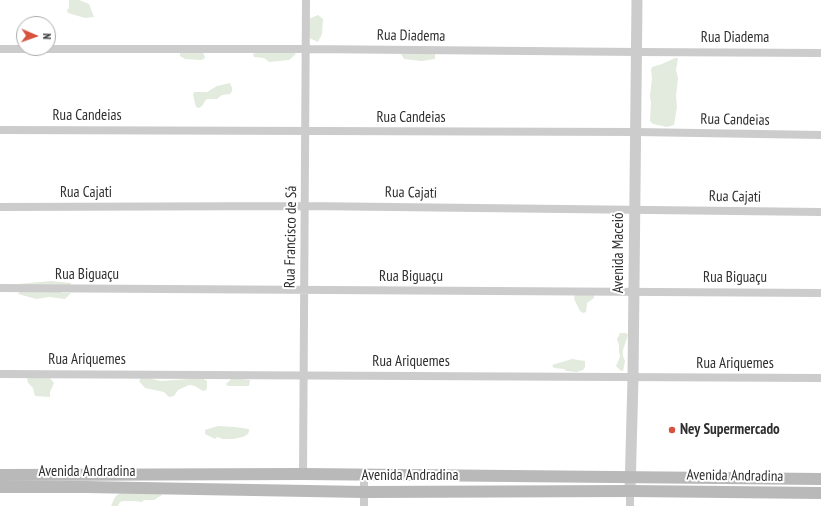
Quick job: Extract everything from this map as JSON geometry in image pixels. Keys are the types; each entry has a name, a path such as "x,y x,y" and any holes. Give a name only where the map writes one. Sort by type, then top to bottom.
{"main road":[{"name":"Avenida Andradina","path":"0,487 86,481 303,474 821,479"},
{"name":"Avenida Andradina","path":"0,475 86,481 364,492 630,491 821,493"}],"street":[{"name":"Rua Francisco de Sá","path":"303,474 306,206 306,0"},
{"name":"Avenida Maceió","path":"630,506 633,378 637,0"},
{"name":"Rua Diadema","path":"0,49 306,49 821,53"},
{"name":"Rua Candeias","path":"0,130 636,132 821,135"},
{"name":"Rua Cajati","path":"0,207 306,206 821,212"},
{"name":"Rua Biguaçu","path":"0,288 821,293"},
{"name":"Rua Ariquemes","path":"0,374 821,378"},
{"path":"364,475 364,506"}],"shaded area":[{"path":"69,0 79,0 89,4 94,17 85,18 68,13 67,10 69,8"},
{"path":"318,15 323,19 322,34 318,42 309,38 309,19"},
{"path":"180,53 203,53 205,57 201,60 185,59 180,56"},
{"path":"253,54 296,54 289,60 269,62 264,58 254,57"},
{"path":"401,54 435,54 435,59 422,61 404,59"},
{"path":"678,58 676,70 678,78 676,96 677,107 674,125 667,127 653,124 650,121 652,67"},
{"path":"230,83 232,91 230,94 222,95 217,99 207,99 202,106 199,108 196,107 193,95 194,92 207,92 217,86"},
{"path":"51,281 71,283 70,287 18,284"},
{"path":"36,291 71,293 65,299 49,297 36,299 18,294 20,292"},
{"path":"575,295 594,295 594,298 587,303 586,312 583,313 580,311 574,298"},
{"path":"620,333 626,333 628,335 623,350 625,361 623,371 616,366 620,357 617,339"},
{"path":"572,359 585,361 585,367 583,370 577,372 566,371 564,369 554,368 552,365"},
{"path":"27,377 50,378 54,383 50,392 50,397 35,396 33,388 28,383"},
{"path":"141,378 161,381 202,378 207,381 207,388 203,391 195,386 189,385 178,390 174,396 169,397 164,392 145,388 139,381"},
{"path":"232,378 250,380 249,386 228,386 226,384"},
{"path":"218,426 249,429 249,431 248,434 243,437 233,439 223,439 217,437 215,439 205,434 205,430"},
{"path":"158,491 162,495 154,500 144,500 142,502 123,501 120,502 118,506 111,506 115,497 121,492"}],"place":[{"name":"Ney Supermercado","path":"672,430"}]}
